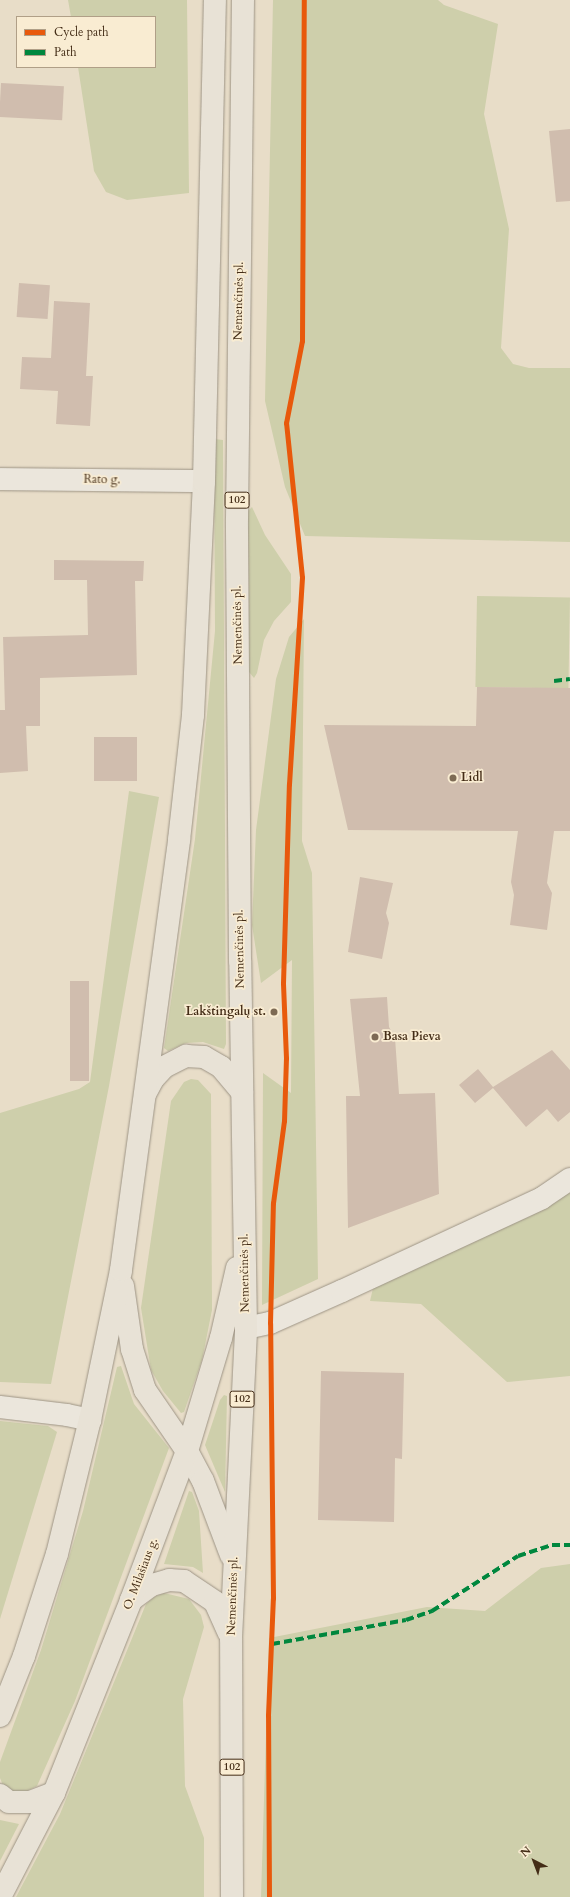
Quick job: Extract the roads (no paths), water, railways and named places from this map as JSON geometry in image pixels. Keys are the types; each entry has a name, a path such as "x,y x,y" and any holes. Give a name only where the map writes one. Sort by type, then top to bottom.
{"main road":[{"name":"102","path":"215,0 204,481 193,715 179,840 142,1101 121,1270 132,1349 145,1390 165,1423 187,1451 203,1481 234,1562"},
{"name":"Nemenčinės pl.","path":"232,1897 231,1638 246,1328 242,1092 237,512 243,0"},
{"path":"142,1101 153,1079 164,1067 186,1056 204,1057 221,1067 242,1092"},
{"name":"O. Milašiaus g.","path":"0,1897 54,1793 131,1600 187,1451 221,1338 244,1237"},
{"path":"0,1716 24,1656 57,1554 90,1420 121,1270"},
{"path":"131,1600 152,1585 169,1580 184,1581 215,1602 231,1638"},
{"path":"0,1795 9,1802 30,1802 54,1793"}],"street":[{"name":"Rato g.","path":"0,478 204,481"},
{"path":"246,1328 270,1323 342,1291 542,1198 570,1179"},
{"path":"0,1407 67,1415 90,1420"}],"place":[{"name":"Lidl","path":"453,778"},
{"name":"Lakštingalų st.","path":"274,1012"},
{"name":"Basa Pieva","path":"375,1037"}]}
